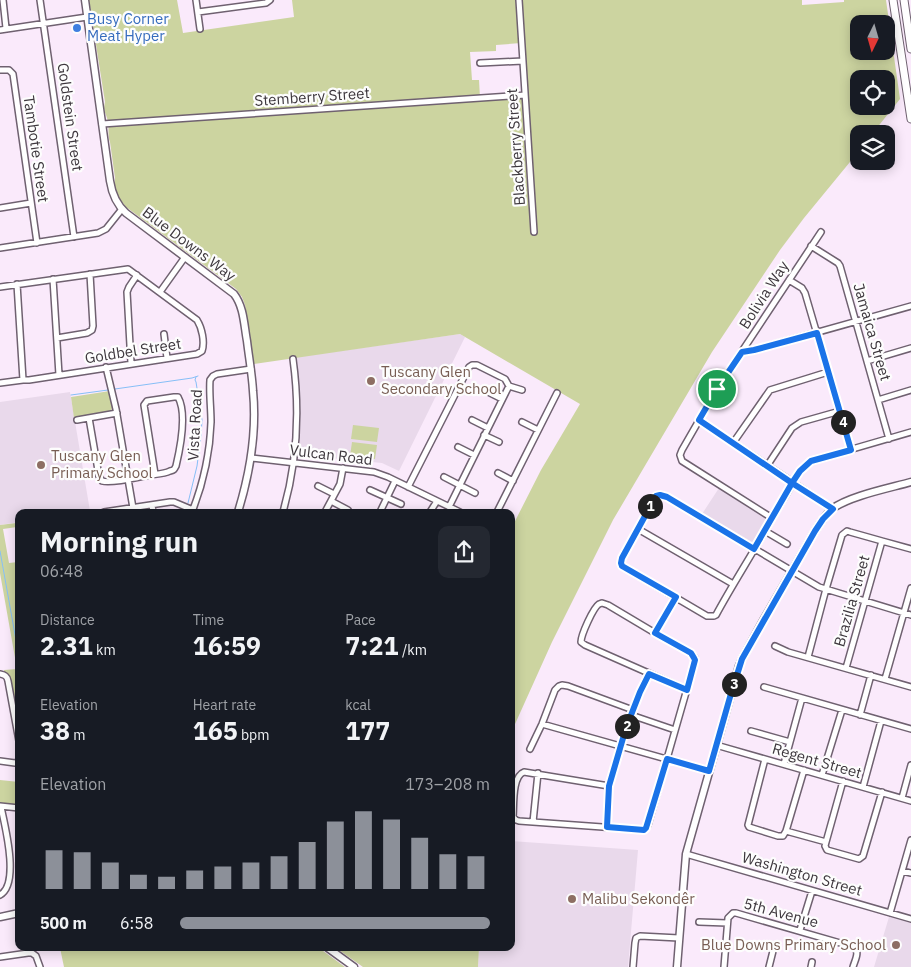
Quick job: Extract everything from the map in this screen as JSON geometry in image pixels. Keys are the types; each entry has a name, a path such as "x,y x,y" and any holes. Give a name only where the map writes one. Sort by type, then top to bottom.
{"main road":[{"path":"893,0 911,119"},
{"path":"904,0 911,49"}],"street":[{"path":"3,0 6,28"},
{"name":"Goldstein Street","path":"40,0 74,237"},
{"name":"Blue Downs Way","path":"85,0 111,188 115,199 122,209 234,294 240,303 251,369 254,419 251,458 244,495 239,509"},
{"path":"196,0 200,29"},
{"path":"198,12 266,3 270,0"},
{"name":"Blackberry Street","path":"519,0 534,232"},
{"path":"0,30 87,17"},
{"path":"480,64 523,61"},
{"name":"Tambotie Street","path":"0,70 9,70 13,74 37,242"},
{"name":"Stemberry Street","path":"102,124 525,95"},
{"path":"0,208 31,203"},
{"path":"0,248 101,232 106,229 122,209"},
{"name":"Bolivia Way","path":"772,518 682,461 680,453 717,389 820,232"},
{"name":"Jamaica Street","path":"811,246 839,265 889,439"},
{"path":"160,292 185,257"},
{"name":"Goldbel Street","path":"0,287 126,269 130,270 197,320 200,326 203,346 199,353 0,383"},
{"path":"57,338 86,334 92,330 90,274"},
{"path":"131,364 127,292 137,275"},
{"path":"54,279 59,375"},
{"path":"789,280 802,288 805,293 851,450"},
{"path":"17,284 23,380"},
{"path":"742,352 911,306"},
{"path":"164,334 167,358"},
{"path":"867,361 911,348"},
{"path":"284,509 289,489 296,437 297,388 293,358"},
{"path":"408,487 469,366 477,365 505,379 509,386 522,390"},
{"path":"106,367 133,508"},
{"name":"Vista Road","path":"194,509 201,485 208,449 211,422 210,380 216,374 251,369"},
{"path":"733,443 770,390 828,372"},
{"path":"449,507 509,386"},
{"path":"878,400 911,390"},
{"path":"486,391 502,399"},
{"path":"498,509 557,392"},
{"path":"89,418 100,479 102,481 128,479 172,471 177,464 182,421 180,400 177,397 148,401 144,405 155,474"},
{"path":"767,466 796,424 840,411"},
{"path":"77,420 116,413"},
{"path":"472,420 488,428"},
{"path":"699,420 833,509"},
{"path":"522,422 538,430"},
{"path":"911,432 811,461 800,471 792,483 765,531 754,549 714,616 708,616 622,566 621,560 656,496 660,495 667,497 754,549 816,585 911,615"},
{"path":"484,435 499,442"},
{"path":"458,447 474,455"},
{"name":"Vulcan Road","path":"251,458 374,472 395,480 453,509"},
{"path":"327,509 341,480 343,468"},
{"path":"498,473 513,480"},
{"path":"444,476 475,493"},
{"path":"382,509 395,480"},
{"path":"678,967 686,854 742,659 823,519 833,509 848,500 911,482"},
{"path":"318,486 334,494"},
{"path":"370,490 401,504"},
{"path":"331,501 346,509"},
{"path":"432,509 437,501"},
{"path":"126,509 172,502 188,509"},
{"path":"152,505 153,509"},
{"path":"638,529 733,584"},
{"path":"765,531 787,544"},
{"path":"808,657 842,535 850,532 882,542 911,548"},
{"name":"Brazilia Street","path":"846,668 882,542"},
{"path":"885,679 911,588"},
{"path":"655,633 676,597"},
{"path":"515,819 519,821 644,830 648,825 687,690 695,660 691,653 608,605 602,603 597,606 581,638 585,645 687,690"},
{"path":"775,646 788,652 911,687"},
{"path":"0,674 7,677 15,719"},
{"path":"607,827 609,786 632,712 649,674"},
{"path":"860,715 871,675"},
{"path":"530,749 555,690 562,685 675,730"},
{"path":"764,687 911,729"},
{"path":"784,764 802,698"},
{"path":"822,775 842,710"},
{"path":"863,786 881,721"},
{"path":"542,724 709,771"},
{"path":"752,731 790,742"},
{"name":"Regent Street","path":"716,745 911,801"},
{"path":"765,759 748,825 749,827 778,836 783,836 786,831 804,770"},
{"path":"0,761 15,763"},
{"path":"902,798 911,765"},
{"path":"515,786 520,773 524,772 609,786"},
{"path":"533,822 538,774"},
{"path":"843,781 825,846 827,850 859,858 862,857 882,792"},
{"path":"0,896 6,892 11,864 1,807 15,808"},
{"path":"786,831 826,842"},
{"path":"890,912 911,840"},
{"name":"Washington Street","path":"686,854 911,919"},
{"path":"902,871 911,873"},
{"path":"800,930 812,891"},
{"name":"5th Avenue","path":"724,967 727,923 730,916 736,913 855,947 857,952 853,967"},
{"path":"0,917 15,914"},
{"path":"699,922 727,923"},
{"path":"633,967 636,938 640,936 680,938"},
{"path":"332,951 354,967"},
{"path":"769,967 774,951"},
{"path":"0,957 30,953 36,956 40,967"}],"shaded area":[{"name":"Tuscany Glen Secondary School","path":"460,334 465,337 399,471 382,463 299,455 301,405 297,357"},
{"name":"Tuscany Glen Primary School","path":"70,392 90,509 15,509 15,523 0,525 0,402"},
{"path":"719,488 768,518 753,544 702,514"},
{"name":"Malibu Sekondêr","path":"515,841 638,850 628,967 478,967 479,951 515,951"},
{"name":"Blue Downs Primary School","path":"889,917 911,923 911,967 874,967"}],"green space":[{"path":"89,0 177,0 183,33 294,17 292,0 802,0 802,5 844,2 844,0 886,0 888,15 850,15 850,60 894,60 900,99 895,105 895,70 850,70 850,115 887,115 879,125 850,125 850,162 780,250 712,352 613,520 552,642 515,724 515,521 541,470 580,404 460,334 254,364 245,305 236,289 126,207 119,198 114,186 115,178 108,121 104,109 105,102","holes":["521,43 524,95 480,98 479,80 472,80 470,52 496,51 496,45"]},
{"path":"110,391 113,405 111,411 74,418 71,397"},
{"path":"353,425 379,428 377,442 351,439"},
{"path":"352,442 377,445 375,459 350,456"},
{"path":"15,523 15,527 3,529 9,563 15,562 15,658 0,573 0,525"},
{"path":"15,669 15,709 9,678 4,670"},
{"path":"0,780 15,782 15,806 0,804"},
{"path":"61,951 323,951 345,967 64,967"},
{"path":"340,951 479,951 478,967 363,967"}],"waterway":[{"path":"115,389 198,376"},
{"path":"188,503 197,466 201,436 202,420 196,377"},
{"path":"71,395 108,390"},
{"path":"0,551 15,635"}],"place":[{"name":"Busy Corner Meat Hyper","path":"77,28"},
{"name":"Tuscany Glen Secondary School","path":"371,381"},
{"name":"Tuscany Glen Primary School","path":"41,465"},
{"name":"Malibu Sekondêr","path":"572,899"},
{"name":"Blue Downs Primary School","path":"896,945"}],"route":[{"path":"717,389 699,420 792,483 754,549 667,497 660,495 656,496 622,558 622,566 676,597 655,633 691,653 695,660 687,690 649,674 626,728 609,786 607,827 644,830 646,828 667,759 709,771 742,659 815,531 833,509 792,483 806,464 811,461 851,450 817,333 742,352 717,389"}]}
